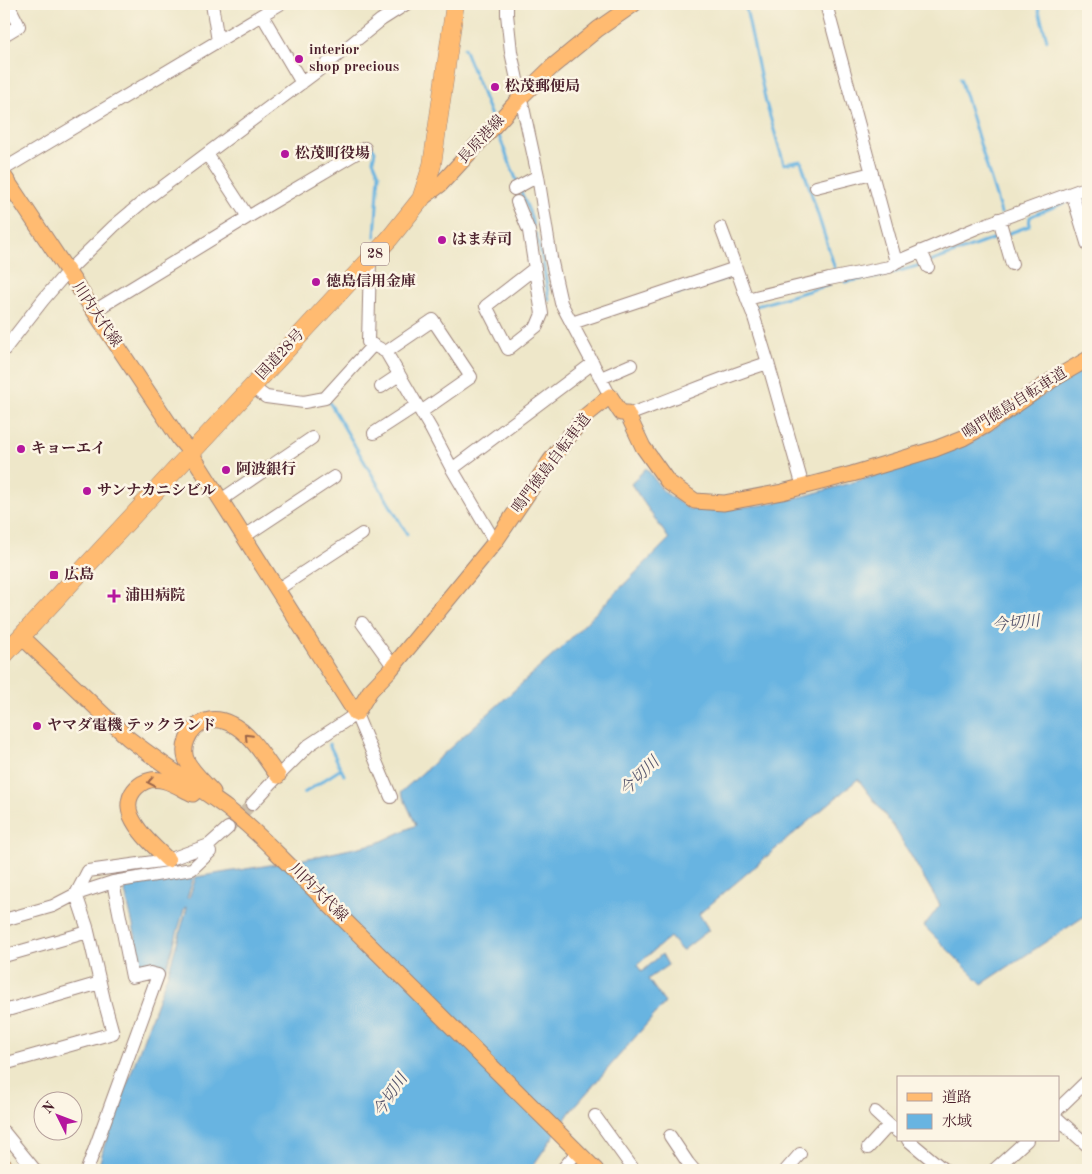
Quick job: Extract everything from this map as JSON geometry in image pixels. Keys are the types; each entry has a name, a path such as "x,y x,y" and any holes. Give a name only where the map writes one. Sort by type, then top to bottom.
{"highway":[{"name":"国道28号","path":"10,644 191,453 389,239 421,199 432,164 455,4"},
{"path":"4,1166 7,1170"}],"main road":[{"name":"長原港線","path":"421,199 440,185 520,98 554,66 598,29 634,4"},
{"name":"川内大代線","path":"4,176 180,440 191,453"},
{"name":"鳴門徳島自転車道","path":"356,714 370,691 393,666 495,542 550,461 584,417 610,396 621,413 627,413 643,447 668,482 695,501 724,503 803,487 935,449 963,438 985,426 1052,380 1088,359"},
{"path":"191,453 356,714"},
{"name":"川内大代線","path":"10,644 146,752 249,826 596,1170"},
{"path":"229,810 186,758 184,745 190,732 200,722 214,719 231,724 247,735 278,776"},
{"path":"168,860 140,832 131,815 128,804 132,793 138,785 150,781 163,780 229,810"}],"street":[{"path":"4,34 19,26 8,4"},
{"path":"212,4 218,41"},
{"path":"4,169 280,4"},
{"path":"4,350 67,272 114,226 145,200 302,83 381,20 406,4"},
{"path":"507,4 511,52 538,176 551,258 561,303 610,396"},
{"path":"826,4 872,173 892,268"},
{"path":"262,14 302,83"},
{"path":"94,311 365,148"},
{"path":"206,154 248,217"},
{"path":"816,187 872,173"},
{"path":"514,189 538,176"},
{"path":"747,299 788,288 842,281 892,268 921,251 998,219 1074,199 1088,187"},
{"path":"1074,199 1088,246"},
{"path":"516,202 529,231 535,268 542,314 537,326 508,349 486,306 535,268"},
{"path":"998,219 1012,264"},
{"path":"529,231 546,224"},
{"path":"721,228 753,314 803,487"},
{"path":"921,251 928,267"},
{"path":"370,259 368,342 386,352 495,542"},
{"path":"572,323 736,268"},
{"path":"374,433 471,377 433,320 386,352"},
{"path":"252,387 266,397 304,402 325,398 373,345"},
{"path":"452,469 593,363"},
{"path":"627,413 670,400 768,363"},
{"path":"601,378 631,365"},
{"path":"381,387 399,375"},
{"path":"221,500 312,438"},
{"path":"244,536 334,477"},
{"path":"278,589 362,534"},
{"path":"363,622 393,666"},
{"path":"252,804 309,745 356,714 391,797"},
{"path":"4,1064 113,1033 88,932 76,894 88,871 168,860 209,845 228,828"},
{"path":"4,920 53,906 76,894 113,882 192,869 210,852"},
{"path":"87,1170 158,975 150,973 132,976 113,882"},
{"path":"4,956 88,932"},
{"path":"4,1011 100,983"},
{"path":"1060,1107 1088,1080"},
{"path":"868,1148 894,1128 875,1112"},
{"path":"595,1116 634,1170"},
{"path":"1060,1121 1088,1146"},
{"path":"4,1132 35,1170"},
{"path":"670,1136 694,1170"},
{"path":"910,1142 944,1170"},
{"path":"994,1170 1025,1142"},
{"path":"562,1170 572,1146"},
{"path":"786,1170 800,1154"}],"water":[{"name":"今切川","path":"1088,369 1088,914 982,984 924,926 940,905 894,827 858,779 699,914 709,930 682,951 670,937 637,965 642,972 662,954 668,965 648,979 665,1003 570,1112 530,1170 98,1170 104,1146 169,970 187,908 185,907 166,969 135,971 129,945 136,938 123,883 194,876 187,898 189,898 196,877 295,861 378,843 416,825 401,792 559,650 669,539 631,484 646,468 664,492 689,509 714,510 762,505 801,497 871,477 969,444 1076,374"}],"waterway":[{"path":"745,4 766,103 784,164 801,161 837,275"},
{"path":"1037,4 1047,40"},
{"path":"464,48 493,121"},
{"path":"960,78 1001,213"},
{"path":"497,131 518,184"},
{"path":"371,145 375,151 373,160 379,174 375,237"},
{"path":"520,189 533,226"},
{"path":"1077,198 1088,194"},
{"path":"1007,234 1029,226 1030,217 1071,200"},
{"path":"536,234 549,300"},
{"path":"930,262 1001,236"},
{"path":"845,282 882,276 924,264"},
{"path":"677,294 733,276 734,278"},
{"path":"753,307 829,285"},
{"path":"328,400 407,534"},
{"path":"329,744 344,775"},
{"path":"304,793 341,769"}],"tunnel":[{"path":"228,828 252,804"}],"place":[{"name":"interior shop precious","path":"299,59"},
{"name":"松茂郵便局","path":"495,87"},
{"name":"松茂町役場","path":"285,154"},
{"name":"はま寿司","path":"442,240"},
{"name":"徳島信用金庫","path":"316,282"},
{"name":"キョーエイ","path":"21,449"},
{"name":"阿波銀行","path":"226,470"},
{"name":"サンナカニシビル","path":"87,491"},
{"name":"広島","path":"54,575"},
{"name":"浦田病院","path":"114,596"},
{"name":"ヤマダ電機 テックランド","path":"37,726"}]}
